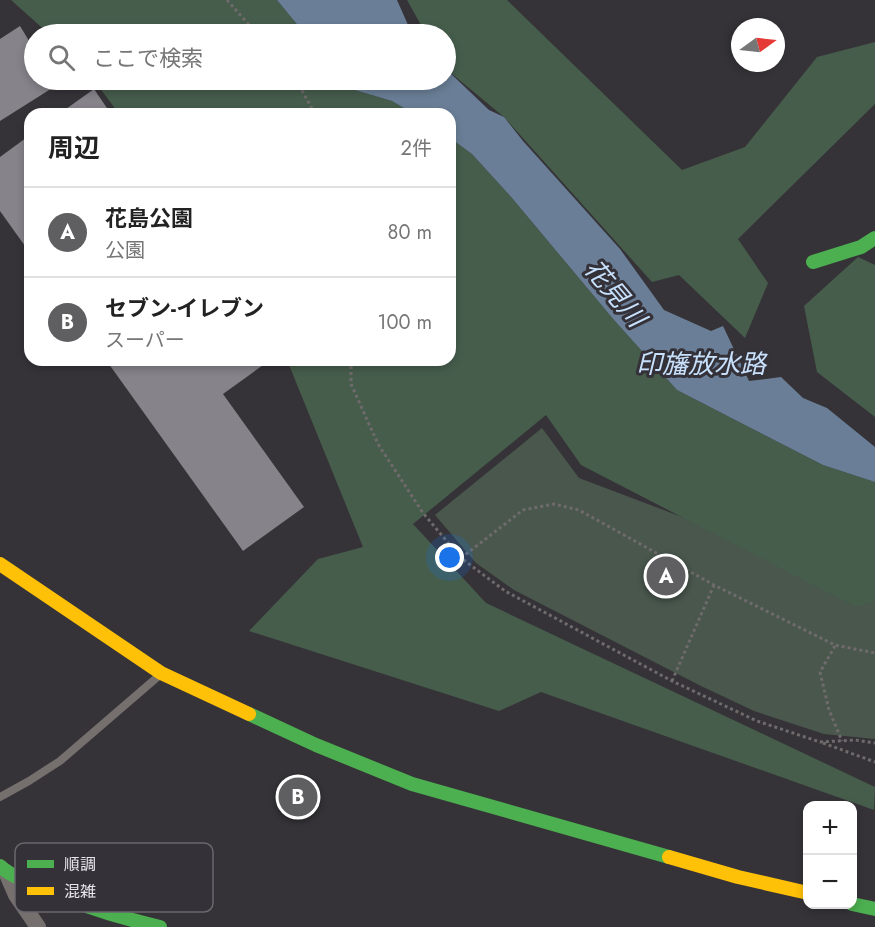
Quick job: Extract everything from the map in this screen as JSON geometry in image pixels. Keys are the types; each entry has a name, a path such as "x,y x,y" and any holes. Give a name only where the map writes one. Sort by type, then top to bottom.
{"street":[{"path":"813,262 861,247 875,238"},
{"path":"0,564 161,673 316,745 412,784 738,877 803,892"},
{"path":"3,869 15,893"},
{"path":"857,905 875,909"},
{"path":"28,912 38,927"},
{"path":"103,912 133,922 160,927"}],"lane":[{"path":"0,797 60,761 161,673"}],"path":[{"path":"227,0 248,24"},
{"path":"302,90 312,108"},
{"path":"351,366 351,384 378,444 423,513 461,558 505,591 672,681 757,721 875,762"},
{"path":"461,558 523,510 554,504 579,510 714,585 835,645 875,652"},
{"path":"672,681 714,585"},
{"path":"835,645 820,672 829,710 842,741"},
{"path":"820,742 875,743"}],"green space":[{"path":"11,0 277,0 297,24 38,24"},
{"path":"407,0 507,0 682,170 745,147 817,57 875,42 875,104 738,239 768,283 745,338 679,275 652,282 504,117 456,77 456,24 420,24"},
{"path":"101,90 355,90 392,101 404,108 115,108"},
{"path":"456,142 472,154 512,198 614,320 677,390 823,465 875,482 875,601 856,607 581,465 546,415 413,524 486,603 875,787 874,810 857,804 857,801 849,801 541,692 499,711 249,631 318,559 363,547 289,366 456,366"},
{"path":"858,257 875,265 875,417 817,372 804,306"},
{"path":"542,428 579,478 875,590 875,739 824,734 754,711 514,590 476,563 435,515"}],"water":[{"path":"277,0 397,0 408,24 297,24"},
{"name":"印旛放水路","path":"456,79 489,110 504,117 620,249 664,310 711,331 723,326 749,381 781,377 803,398 827,408 875,447 875,482 823,465 677,390 614,320 512,198 472,154 456,142 456,108 404,108 392,101 355,90 456,90"}],"building":[{"path":"20,26 24,33 24,90 49,90 0,121 0,39"},
{"path":"95,90 107,108 67,108"},
{"path":"24,139 24,245 0,211 0,157"},
{"path":"110,366 262,366 223,394 304,507 243,551"}],"traffic: fast":[{"path":"813,262 861,247 875,238"},
{"path":"249,714 316,745 412,784 669,857"},
{"path":"0,866 15,877"},
{"path":"857,905 875,909"},
{"path":"106,912 160,927"}],"traffic: slow":[{"path":"0,564 161,673 249,714"},
{"path":"669,857 738,877 803,892"}],"place":[{"name":"花島公園","path":"666,576"},
{"name":"セブン-イレブン","path":"298,797"}],"water label":[{"name":"花見川","path":"615,293"}]}
